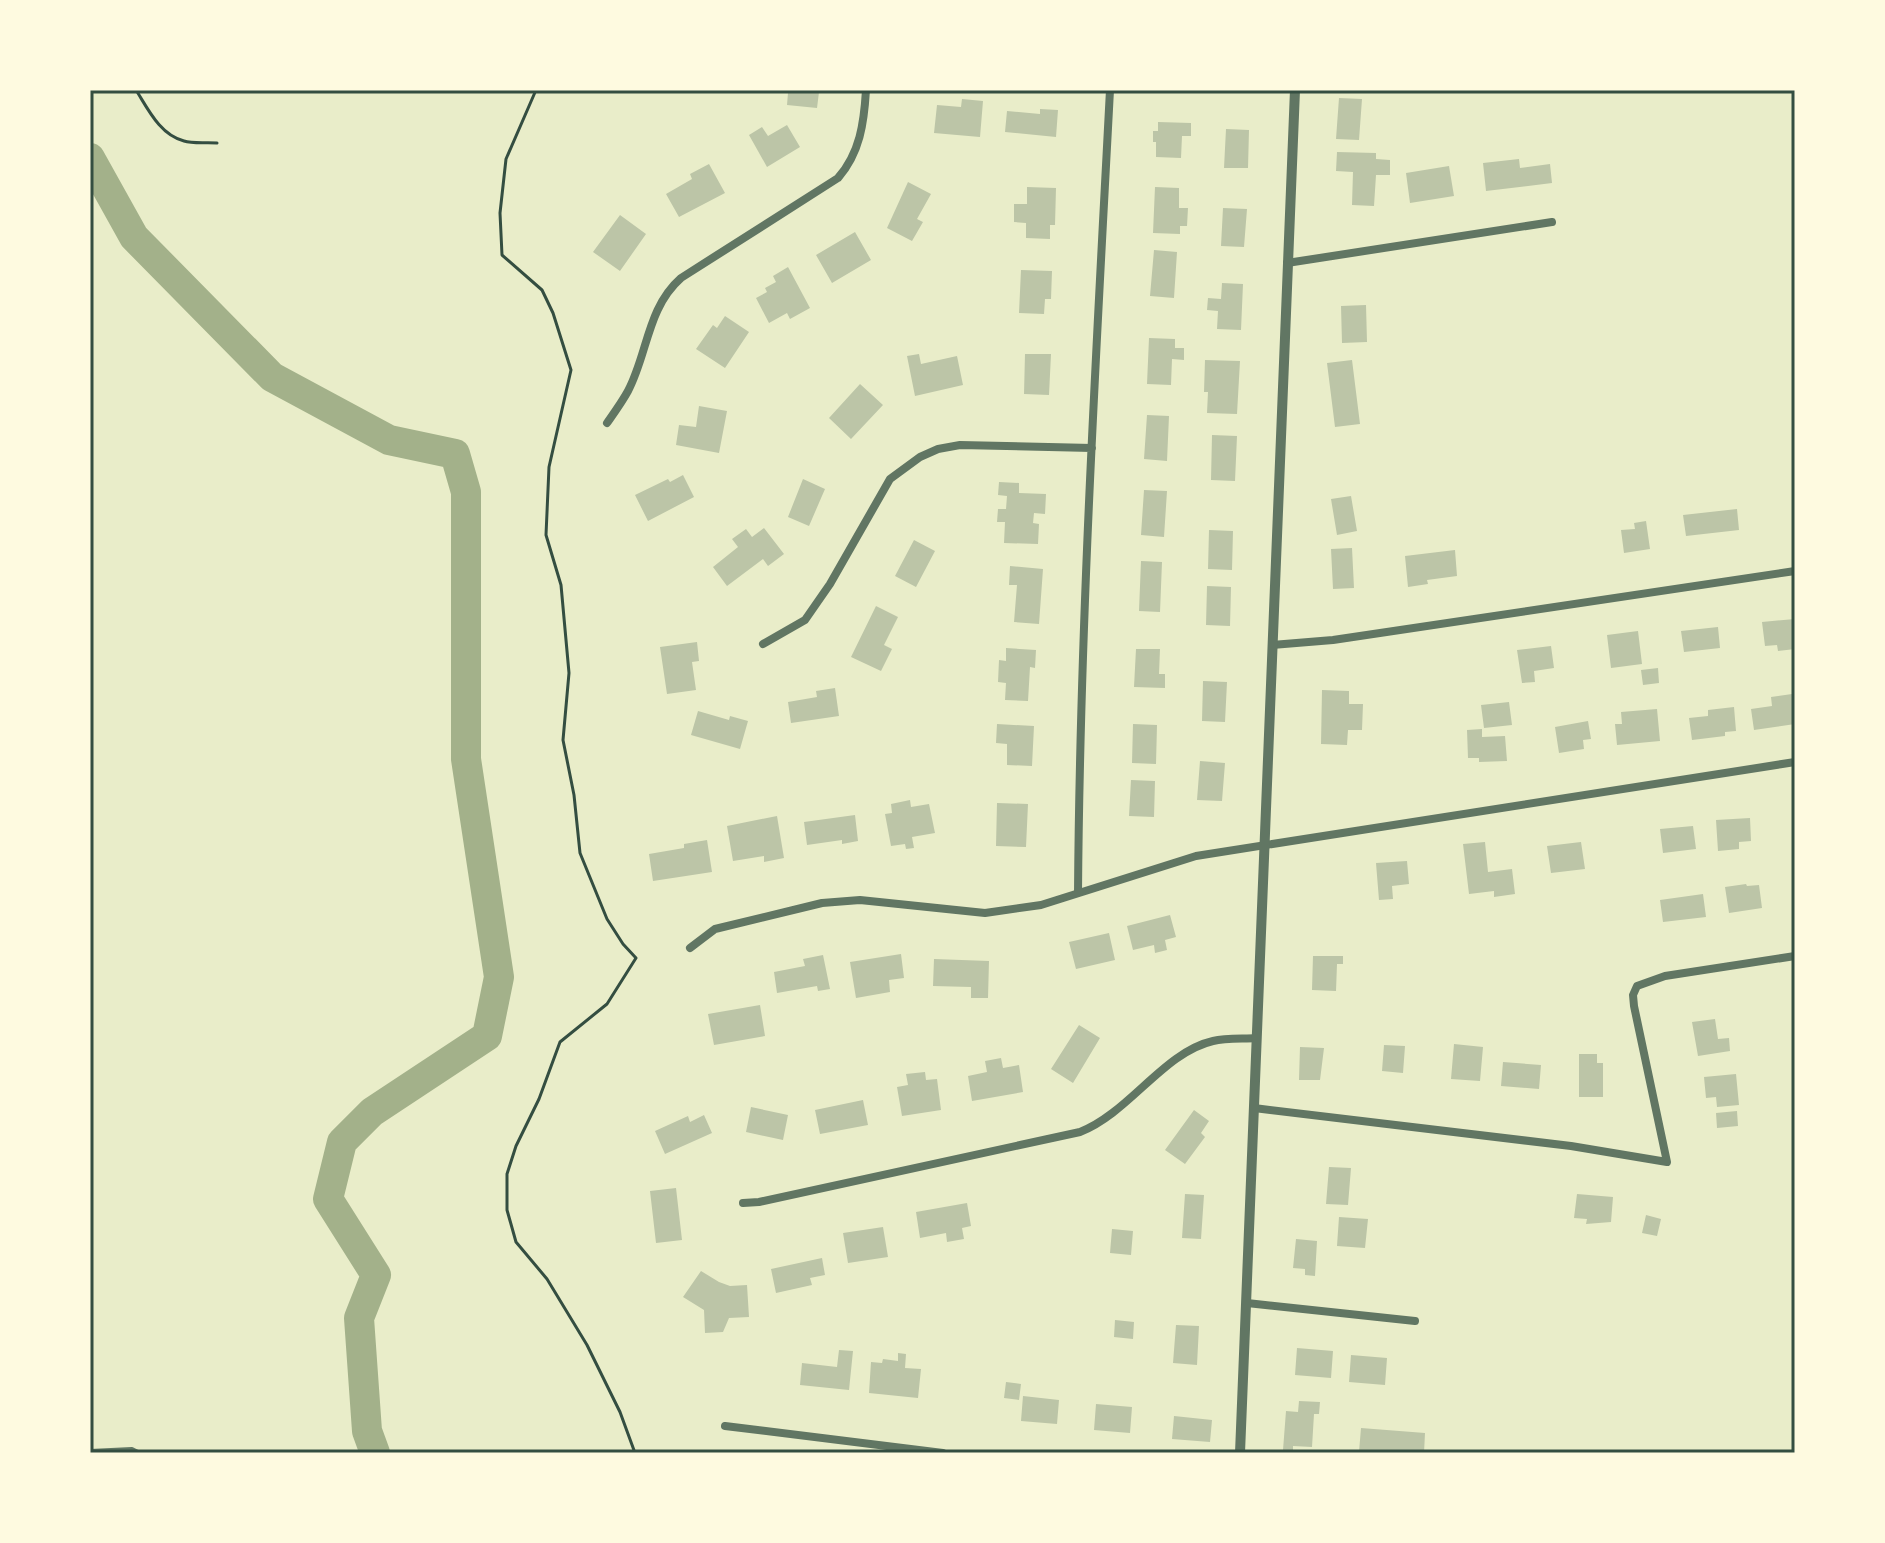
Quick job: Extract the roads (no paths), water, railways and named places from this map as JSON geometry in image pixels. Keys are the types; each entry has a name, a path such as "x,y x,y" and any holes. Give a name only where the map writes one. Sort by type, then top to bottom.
{"street":[{"path":"607,423 629,390 647,335 665,294 681,278 838,178 852,160 860,139 866,90"},
{"path":"1078,893 1092,448 1110,90"},
{"path":"1240,1453 1295,90"},
{"path":"1287,263 1552,222"},
{"path":"763,644 805,620 830,584 890,479 920,457 938,449 960,445 1092,448"},
{"path":"1272,645 1333,640 1795,571"},
{"path":"690,948 715,929 822,903 860,900 985,913 1041,905 1196,856 1795,762"},
{"path":"1254,1108 1571,1146 1667,1162 1634,1006 1633,995 1637,986 1665,976 1795,956"},
{"path":"743,1203 1080,1132 1110,1117 1159,1073 1190,1051 1213,1041 1257,1038"},
{"path":"1247,1303 1415,1321"},
{"path":"725,1426 943,1453"}],"lane":[{"path":"90,1451 132,1449 140,1453"}],"waterway":[{"path":"90,158 134,237 272,377 389,440 455,454 466,492 466,759 499,977 487,1036 372,1112 342,1142 328,1199 376,1275 359,1318 367,1431 375,1453"}]}
